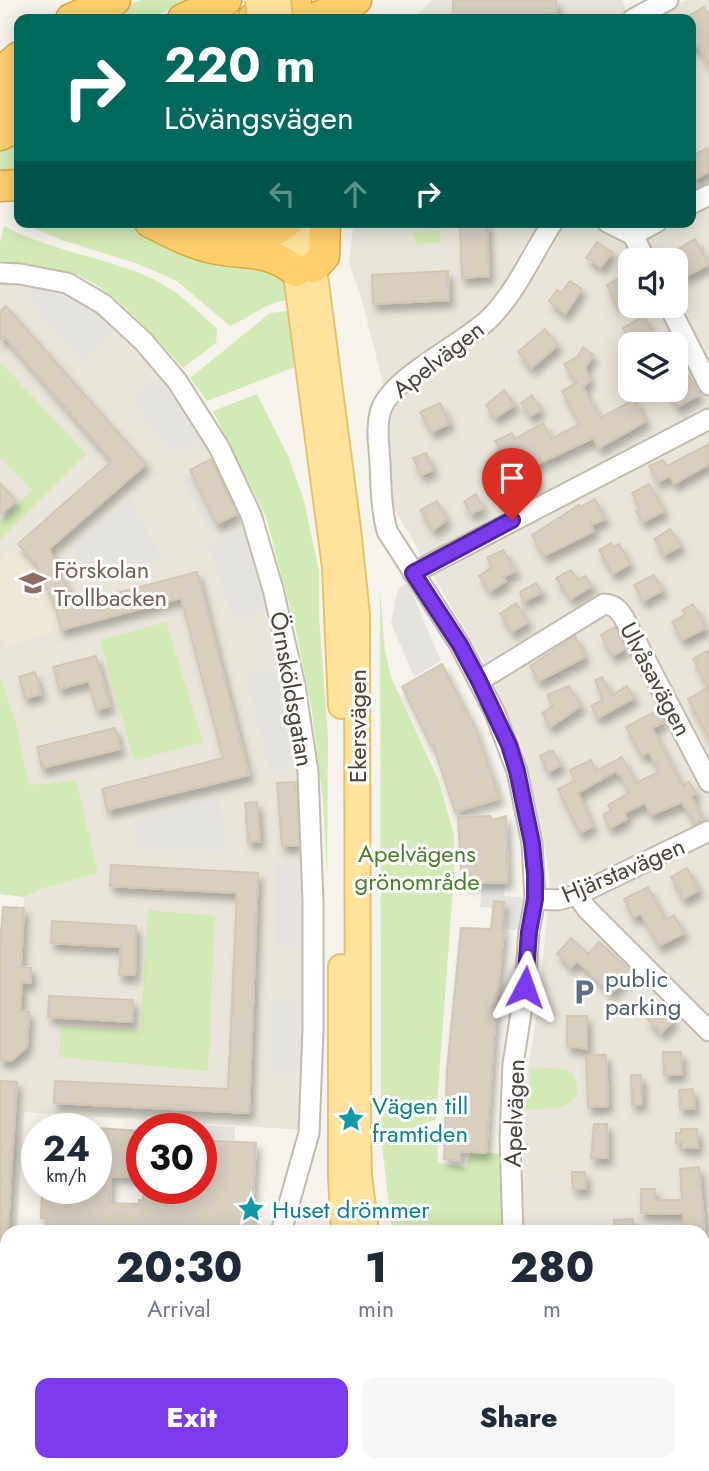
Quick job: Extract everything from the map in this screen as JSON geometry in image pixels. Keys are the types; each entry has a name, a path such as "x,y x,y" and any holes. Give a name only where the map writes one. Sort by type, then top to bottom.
{"highway":[{"path":"66,14 79,0"},
{"path":"83,14 115,0"},
{"path":"194,14 226,0"},
{"path":"264,14 296,0"},
{"path":"325,14 356,0"},
{"path":"353,14 368,0"},
{"path":"0,73 14,61"},
{"path":"162,228 210,247 272,256 303,275 324,256 325,228"},
{"path":"163,228 205,240 253,239 279,228"}],"main road":[{"name":"Ekersvägen","path":"290,228 303,275 320,311 357,615 349,1133 344,1225"},
{"name":"Ekersvägen","path":"307,228 303,275 335,567 342,718 349,1013"},
{"name":"Ekersvägen","path":"349,1133 359,1175 365,1225"}],"street":[{"path":"642,14 668,0"},
{"name":"Apelvägen","path":"513,1225 510,1139 513,1064 535,899 532,843 509,745 460,645 387,531 383,514 378,428 380,412 396,387 467,337 498,309 549,228"},
{"path":"619,228 633,235 640,248"},
{"path":"633,235 646,228"},
{"name":"Örnsköldsgatan","path":"0,273 67,283 103,304 120,317 177,381 224,457 251,515 273,589 295,686 308,772 313,902 309,1133 283,1225"},
{"path":"675,318 709,384"},
{"path":"413,573 709,419"},
{"name":"Ulvåsavägen","path":"479,681 604,604 612,605 618,608 624,618 709,782"},
{"name":"Hjärstavägen","path":"535,899 558,900 577,895 709,831"},
{"path":"577,895 587,909 709,1031"}],"shaded area":[{"path":"432,0 622,0 628,14 418,14"},
{"path":"687,0 709,0 709,1225 523,1225 524,1093 539,1003 550,883 543,834 521,745 487,667 393,507 389,422 381,375 361,297 349,263 353,228 696,228 696,14 657,14"},
{"path":"0,267 146,336 257,510 316,781 318,1131 217,1124 217,1113 126,1113 126,1119 112,1118 112,1113 24,1112 21,1113 17,1225 0,1225 0,1060 11,1061 29,1012 20,1011 22,982 31,968 21,967 24,897 44,888 98,873 29,785 16,722 0,676"},
{"path":"37,284 67,290 100,310 114,330 83,362 25,295"},
{"path":"163,373 203,434 175,456 132,402"},
{"path":"189,472 215,524 207,528 180,476"},
{"path":"129,499 163,560 91,578 73,546"},
{"path":"251,525 272,608 234,620 209,546"},
{"name":"Förskolan Trollbacken","path":"18,544 35,562 49,549 75,604 56,609 61,630 6,646 0,634 0,560"},
{"path":"408,583 441,661 414,677 391,623 400,587"},
{"path":"285,669 298,766 270,773 246,674"},
{"path":"218,796 227,851 136,846 133,822"},
{"path":"275,864 309,865 307,948 275,946"},
{"path":"482,883 505,885 504,896 527,898 523,931 506,929 507,915 502,909 480,907"},
{"path":"272,1000 307,1003 307,1072 269,1071"},
{"path":"217,1126 235,1127 235,1140 217,1139"}],"green space":[{"path":"141,0 189,0 159,14 103,14"},
{"path":"14,144 14,175 0,175 0,151"},
{"path":"4,226 40,242 153,279 187,301 217,329 216,343 183,368 125,307 86,279 55,269 0,261"},
{"path":"33,228 155,228 286,270 294,300 268,305 230,326 177,281 138,264"},
{"path":"440,231 441,243 416,244 415,232"},
{"path":"296,310 300,365 207,401 190,378 270,313"},
{"path":"0,362 86,454 0,540 0,522 32,490 0,457"},
{"path":"257,394 289,458 304,501 319,572 319,616 328,738 327,878 323,801 312,712 296,630 266,517 213,411"},
{"name":"Apelvägens grönområde","path":"380,592 385,651 391,677 439,781 454,835 454,874 436,1119 405,1131 409,1139 437,1128 438,1163 466,1167 471,1150 500,1154 505,1225 391,1225 381,1136"},
{"path":"166,622 203,742 134,761 100,640"},
{"path":"0,676 16,722 29,785 76,780 98,873 44,888 24,897 0,894"},
{"path":"148,910 215,916 208,1071 59,1057 61,1026 141,1030"},
{"path":"531,1069 569,1071 576,1082 575,1098 561,1106 526,1109"}],"building":[{"path":"453,0 556,0 557,13 548,14 453,14"},
{"path":"704,7 709,16 709,66 698,46 696,47 696,14 692,14"},
{"path":"709,147 709,172 696,178 696,154"},
{"path":"460,228 487,228 489,276 462,278"},
{"path":"695,239 709,264 688,275 688,248 680,248"},
{"path":"597,242 612,252 601,267 586,258"},
{"path":"448,271 449,300 373,304 372,275"},
{"path":"618,279 616,304 607,285"},
{"path":"570,281 582,289 565,314 549,301 557,290 561,293"},
{"path":"6,306 146,464 49,549 75,604 197,572 249,775 107,810 102,789 223,758 181,598 61,630 56,609 35,562 18,544 112,461 4,336 0,340 0,311"},
{"path":"645,318 652,332 625,332 623,328"},
{"path":"545,329 558,345 531,368 518,352"},
{"path":"583,347 593,355 585,368 590,380 583,387 600,418 629,402 636,402 646,421 599,448 593,438 531,467 539,483 527,490 523,483 500,497 490,479 496,476 492,467 505,460 495,441 512,433 515,439 543,423 551,439 580,424 562,391 577,383 564,364 577,357"},
{"path":"688,377 699,395 688,401"},
{"path":"504,390 515,405 495,418 486,405"},
{"path":"532,395 541,410 530,416 521,403"},
{"path":"440,403 450,423 432,432 420,412"},
{"path":"709,444 709,464 674,484 670,476 658,482 649,466 663,460 667,466"},
{"path":"426,453 433,470 421,475 413,458"},
{"path":"211,459 237,514 217,524 190,470"},
{"path":"0,483 16,501 0,515"},
{"path":"649,484 664,511 643,522 636,511 640,509 632,493"},
{"path":"476,494 483,508 471,514 464,502"},
{"path":"595,499 605,519 591,525 594,531 544,556 532,535 579,505 580,507"},
{"path":"437,501 447,520 433,530 420,510"},
{"path":"670,529 681,546 664,555 654,539"},
{"path":"611,543 614,547 619,544 630,564 613,574 599,550"},
{"path":"503,550 516,571 503,577 506,581 490,591 479,576 492,567 487,558"},
{"path":"571,570 578,580 585,576 592,586 571,599 556,578"},
{"path":"654,575 663,590 643,601 634,585"},
{"path":"536,583 542,592 523,602 520,592"},
{"path":"516,603 528,622 512,632 500,614"},
{"path":"693,604 706,628 682,640 672,622 685,615 683,610"},
{"path":"615,627 626,648 612,656 601,635"},
{"path":"575,636 585,657 539,681 530,666"},
{"path":"709,650 709,738 688,699 708,688 693,659"},
{"path":"96,656 110,706 96,710 89,681 59,689 53,667"},
{"path":"442,664 475,727 500,798 455,812 433,745 431,746 402,687"},
{"path":"35,672 41,694 25,698 19,677"},
{"path":"602,677 612,695 627,686 634,698 598,718 591,706 603,700 595,680"},
{"path":"569,686 581,706 550,727 542,713 553,706 547,695"},
{"path":"658,710 664,722 652,728 683,786 689,782 696,793 691,796 704,820 695,824 682,802 651,815 645,803 624,813 627,819 610,828 603,815 611,810 608,805 629,793 616,771 578,793 593,826 580,833 558,789 575,781 570,770 591,760 596,771 622,757 636,783 659,772 649,752 642,756 626,727"},
{"path":"115,728 120,749 42,768 37,747"},
{"path":"553,751 561,765 548,772 540,756"},
{"path":"296,782 299,845 282,846 277,783"},
{"path":"257,802 260,841 248,842 245,803"},
{"path":"490,816 492,820 506,816 508,882 462,883 458,817"},
{"path":"111,865 258,873 249,1113 54,1103 55,1081 228,1089 237,893 110,886"},
{"path":"687,868 699,890 683,899 671,877"},
{"path":"648,887 665,920 674,915 684,933 659,946 641,914 633,918 624,899"},
{"path":"494,901 504,902 501,930 504,930 486,1153 460,1151 460,1161 444,1159 447,1069 461,928 491,929"},
{"path":"3,907 24,908 21,967 31,968 31,983 22,982 20,1011 29,1012 27,1047 11,1061 0,1060 0,947"},
{"path":"52,921 136,926 135,975 119,975 121,947 51,943"},
{"path":"571,938 588,954 599,942 632,972 611,993 577,961 571,967 557,954"},
{"path":"49,996 133,1000 132,1022 48,1017"},
{"path":"660,1006 674,1020 661,1033 647,1019"},
{"path":"567,1016 587,1016 587,1049 567,1046"},
{"path":"663,1052 681,1052 682,1074 664,1075"},
{"path":"586,1055 606,1055 608,1106 588,1107"},
{"path":"631,1075 641,1075 642,1104 632,1105"},
{"path":"0,1081 17,1082 8,1225 0,1225"},
{"path":"693,1089 695,1108 680,1109 679,1090"},
{"path":"594,1124 607,1124 608,1158 591,1158"},
{"path":"112,1129 126,1130 126,1176 112,1176"},
{"path":"681,1129 697,1129 698,1148 682,1148 682,1143 676,1143 676,1133 681,1133"},
{"path":"217,1141 256,1143 251,1225 46,1225 47,1218 41,1218 42,1204 217,1204"},
{"path":"699,1167 704,1225 684,1225 683,1214 641,1213 641,1189 655,1189 655,1200 682,1200 680,1169"},
{"path":"572,1172 585,1172 586,1189 573,1189"},
{"path":"633,1219 633,1225 614,1225 614,1220"}],"place":[{"name":"Förskolan Trollbacken","path":"33,583"},
{"name":"public parking","path":"584,992"},
{"name":"Vägen till framtiden","path":"351,1119"},
{"name":"Huset drömmer","path":"251,1209"}],"route":[{"path":"512,520 413,573 460,645 479,681 509,745 517,771 532,843 535,875 535,899 529,932 525,987"}]}
